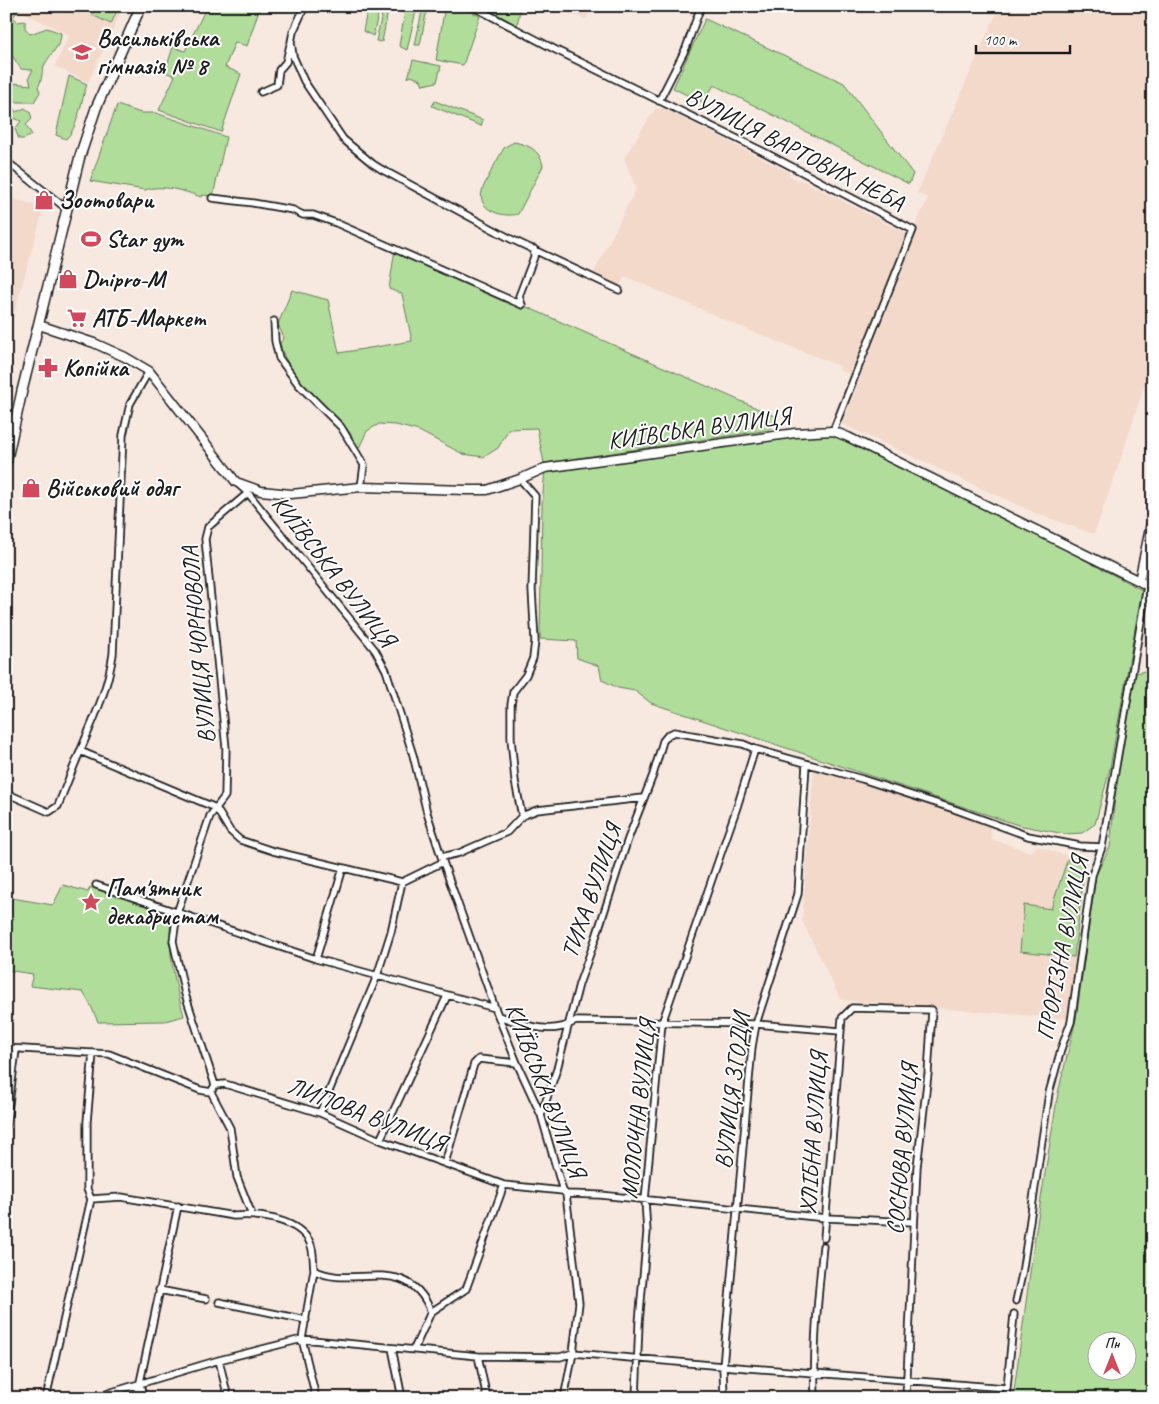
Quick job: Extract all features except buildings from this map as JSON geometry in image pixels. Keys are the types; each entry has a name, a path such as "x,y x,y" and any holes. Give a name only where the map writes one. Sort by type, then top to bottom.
{"main road":[{"path":"6,463 80,156 94,116 141,6"}],"street":[{"path":"261,92 277,85 279,70 286,62 293,32 305,6"},
{"name":"ВУЛИЦЯ ВАРТОВИХ НЕБА","path":"472,6 542,43 762,151 913,230 851,383 834,431"},
{"name":"ВУЛИЦЯ ВАРТОВИХ НЕБА","path":"659,101 686,48 701,6"},
{"path":"291,42 293,56 304,80 343,139 373,164 534,249 620,290"},
{"path":"6,161 67,209"},
{"path":"212,198 293,210 303,215 313,215 329,220 522,305 519,296 534,257 534,249"},
{"path":"274,321 275,341 280,358 299,385 341,427 364,465 361,486"},
{"name":"КИЇВСЬКА ВУЛИЦЯ","path":"39,325 94,343 126,357 149,371 236,482 248,493 375,650 382,663 413,756 427,813 442,860 495,1008 517,1064 541,1115 564,1192 579,1303 573,1353 564,1398"},
{"path":"6,794 49,812 54,810 58,806 101,704 110,677 113,654 124,435 130,404 149,371"},
{"name":"КИЇВСЬКА ВУЛИЦЯ","path":"236,482 261,491 291,494 361,486 487,490 520,480 545,468 795,433 834,431 1150,587"},
{"path":"520,480 535,496 532,590 535,641 533,658 526,676 513,692 511,705 511,738 515,781 522,816"},
{"name":"ВУЛИЦЯ ЧОРНОВОЛА","path":"215,1085 182,983 173,941 178,913 210,816 225,796 226,748 204,539 208,527 248,493"},
{"path":"1139,580 1153,514"},
{"path":"1102,847 1150,587"},
{"name":"ПРОРІЗНА ВУЛИЦЯ","path":"643,798 653,775 663,741 674,732 744,744 754,749 862,779 1028,836 1080,846 1102,847 1092,875 1071,1022 1049,1093 1022,1274 1016,1301"},
{"name":"МОЛОЧНА ВУЛИЦЯ","path":"636,1398 637,1358 647,1232 646,1200 662,1023 737,807 754,749"},
{"path":"80,751 216,808 230,831 240,840 273,851 402,882 442,860"},
{"name":"ВУЛИЦЯ ЗГОДИ","path":"724,1398 724,1366 752,1047 756,1024 798,894 806,764"},
{"name":"ТИХА ВУЛИЦЯ","path":"442,860 507,832 522,816 537,810 643,798 579,984 557,1069 541,1115"},
{"path":"316,958 343,868"},
{"path":"320,1113 377,976 391,932 402,882"},
{"path":"96,885 316,958 495,1008"},
{"path":"380,1140 447,996"},
{"name":"СОСНОВА ВУЛИЦЯ","path":"840,1031 842,1018 852,1008 932,1010 928,1074 917,1167 913,1222 906,1398"},
{"path":"499,1016 534,1027 548,1028 569,1025 577,1020 756,1024 840,1031"},
{"name":"ХЛІБНА ВУЛИЦЯ","path":"824,1238 840,1031"},
{"path":"6,1048 109,1054 200,1090 210,1092 230,1128 237,1177 252,1215"},
{"path":"6,1127 16,1050"},
{"path":"46,1398 91,1199 87,1189 88,1122 93,1053"},
{"path":"444,1164 474,1064 479,1059 517,1064"},
{"name":"ЛИПОВА ВУЛИЦЯ","path":"215,1085 225,1084 233,1086 320,1113 380,1140 504,1185 826,1218 913,1222"},
{"path":"210,1092 215,1085"},
{"path":"414,1349 430,1312 466,1289 504,1185"},
{"path":"91,1199 121,1197 234,1216 252,1215 276,1219 295,1228 308,1238 312,1250 314,1270 302,1339 316,1398"},
{"path":"135,1398 178,1206"},
{"name":"ХЛІБНА ВУЛИЦЯ","path":"815,1398 814,1372 817,1310 823,1246"},
{"path":"314,1270 328,1275 396,1278 408,1283 418,1291 426,1300 430,1312"},
{"path":"159,1290 206,1299"},
{"path":"219,1302 306,1320"},
{"path":"1006,1398 1014,1314"},
{"path":"92,1398 140,1382 302,1339 478,1356 560,1357 573,1353 1006,1388"},
{"path":"392,1348 402,1398"},
{"path":"478,1356 487,1398"},
{"path":"219,1360 228,1398"},
{"path":"140,1382 143,1398"}],"shaded area":[{"name":"Васильківська гімназія № 8","path":"15,6 124,6 88,82 55,66 69,35 14,8"},
{"path":"554,6 590,6 587,19 553,10"},
{"path":"1039,6 1153,6 1153,358 1094,534 1035,513 842,424 918,230 914,228 928,198 917,193 999,7 1036,13"},
{"path":"663,108 779,167 788,172 791,177 804,181 907,234 851,375 839,370 840,366 746,329 625,276 619,287 593,274 636,189 624,158 655,109"},
{"path":"6,197 44,207 6,342"},
{"path":"814,769 922,801 990,825 992,839 1030,852 1037,846 1086,862 1068,1019 841,1000 802,921"}],"green space":[{"path":"6,6 22,6 13,17 18,22 25,21 25,28 30,34 47,28 61,33 58,45 44,67 38,87 40,92 34,102 18,102 8,97 8,88 13,83 31,85 29,77 33,70 21,69 11,54 10,49 6,49"},
{"path":"96,6 119,6 111,24 92,15"},
{"path":"207,6 260,7 247,46 235,42 225,67 241,74 221,132 159,110 175,76 165,72 173,47 185,51"},
{"path":"368,6 380,6 373,36 363,31"},
{"path":"384,6 389,6 382,42 376,41"},
{"path":"406,6 417,6 407,50 399,46"},
{"path":"423,6 459,6 480,16 463,65 436,60 444,12 427,9 420,45 415,45"},
{"path":"482,6 511,6 520,10 517,25"},
{"path":"705,19 844,83 913,174 909,184 714,85 703,103 673,88"},
{"path":"413,60 441,66 437,82 423,85 421,80 411,76 408,78"},
{"path":"69,76 87,84 74,128 66,139 56,135"},
{"path":"435,101 483,120 481,126 432,106"},
{"path":"10,102 16,112 25,108 30,112 32,119 26,125 32,135 19,139 15,129 21,121 14,118 6,121 6,103"},
{"path":"117,105 141,113 156,113 226,137 213,196 202,195 201,197 173,189 152,188 145,190 90,181"},
{"path":"514,142 533,149 542,160 543,166 518,214 499,214 493,212 484,204 482,191 504,148"},
{"path":"395,249 777,417 769,430 544,463 537,428 509,429 498,448 484,457 463,454 419,431 396,425 379,424 367,431 359,448 344,425 306,387 290,366 280,343 284,338 278,324 292,290 328,300 339,353 412,341 402,294 389,289"},
{"path":"833,431 858,441 1142,590 1109,773 1095,824 1082,833 1065,834 1018,825 651,703 635,691 618,688 602,680 599,666 577,658 576,641 540,639 542,505 545,468"},
{"path":"1151,670 1153,672 1153,1398 1013,1398 1035,1236 1058,1093 1076,1019 1096,875 1110,847 1117,776 1135,673"},
{"path":"1068,858 1085,864 1074,957 1020,951 1024,905 1051,909"},
{"path":"63,885 88,892 90,887 172,914 170,927 171,953 184,1016 165,1021 98,1022 83,992 30,986 33,974 6,970 6,897 53,905"}],"place":[{"name":"Васильківська гімназія № 8","path":"82,52"},
{"name":"Зоотовари","path":"44,200"},
{"name":"Star gym","path":"91,239"},
{"name":"Dnipro-M","path":"68,279"},
{"name":"АТБ-Маркет","path":"77,318"},
{"name":"Копійка","path":"48,368"},
{"name":"Військовий одяг","path":"31,488"},
{"name":"Пам'ятник декабристам","path":"91,902"}]}
